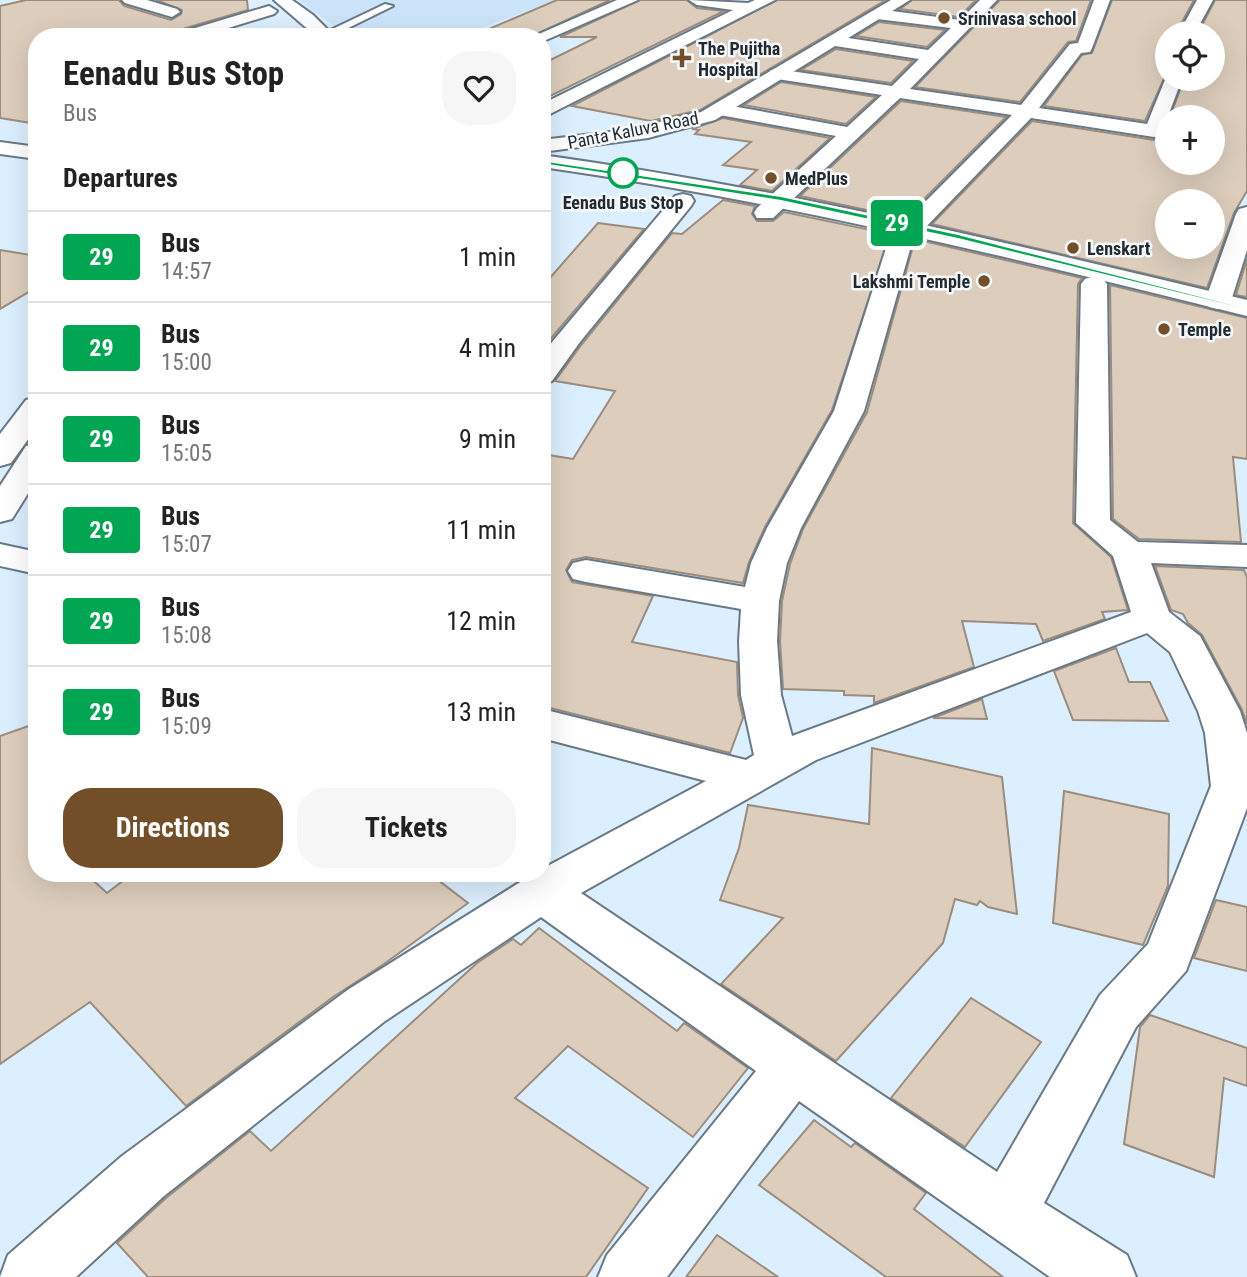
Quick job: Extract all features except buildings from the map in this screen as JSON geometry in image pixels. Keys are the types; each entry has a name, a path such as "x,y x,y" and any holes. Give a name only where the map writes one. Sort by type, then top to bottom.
{"main road":[{"path":"130,0 172,12"},
{"path":"218,28 272,15 254,0"},
{"path":"282,0 318,28"},
{"path":"551,32 630,0"},
{"path":"697,0 750,8"},
{"path":"551,108 767,0"},
{"name":"Panta Kaluva Road","path":"551,136 599,130 678,113 875,7 902,0"},
{"path":"554,186 683,201 773,205 895,93 989,0"},
{"path":"764,768 758,641 760,601 769,563 784,528 849,411 907,232 1025,113 1076,48 1084,48 1102,0"},
{"path":"1194,21 1205,0"},
{"path":"875,7 962,25"},
{"name":"Panta Kaluva Road","path":"551,145 592,141 674,126 721,110 835,41 875,7"},
{"path":"835,41 932,56"},
{"path":"777,74 1154,131 1169,91"},
{"path":"721,110 850,133"},
{"path":"0,133 28,137"},
{"path":"572,165 573,153 592,141"},
{"path":"0,148 28,152"},
{"path":"551,162 907,232 1247,308"},
{"path":"551,363 592,309 683,201"},
{"path":"1219,301 1247,214"},
{"path":"907,232 1247,323"},
{"path":"1006,1213 1118,1011 1168,956 1233,786 1226,733 1219,711 1186,645 1152,618 1129,552 1093,523 1094,284"},
{"path":"0,456 28,418"},
{"path":"0,512 28,467"},
{"path":"1129,552 1247,556"},
{"path":"0,555 28,561"},
{"path":"586,571 760,601"},
{"path":"30,1277 144,1176 368,1004 542,892 764,768 1152,618"},
{"path":"551,725 764,768"},
{"path":"542,892 1006,1213 1105,1277"},
{"path":"629,1277 793,1066"}],"lane":[{"path":"343,28 388,6"}],"shaded area":[{"path":"298,0 555,0 482,28 337,28"}],"bus line":[{"name":"29","path":"551,162 781,198 914,226 1247,308"}],"place":[{"name":"Srinivasa school","path":"944,18"},
{"name":"The Pujitha Hospital","path":"682,58"},
{"name":"Eenadu Bus Stop","path":"623,173"},
{"name":"MedPlus","path":"771,178"},
{"name":"Lenskart","path":"1073,248"},
{"name":"Lakshmi Temple","path":"984,281"},
{"name":"Temple","path":"1164,329"}]}
